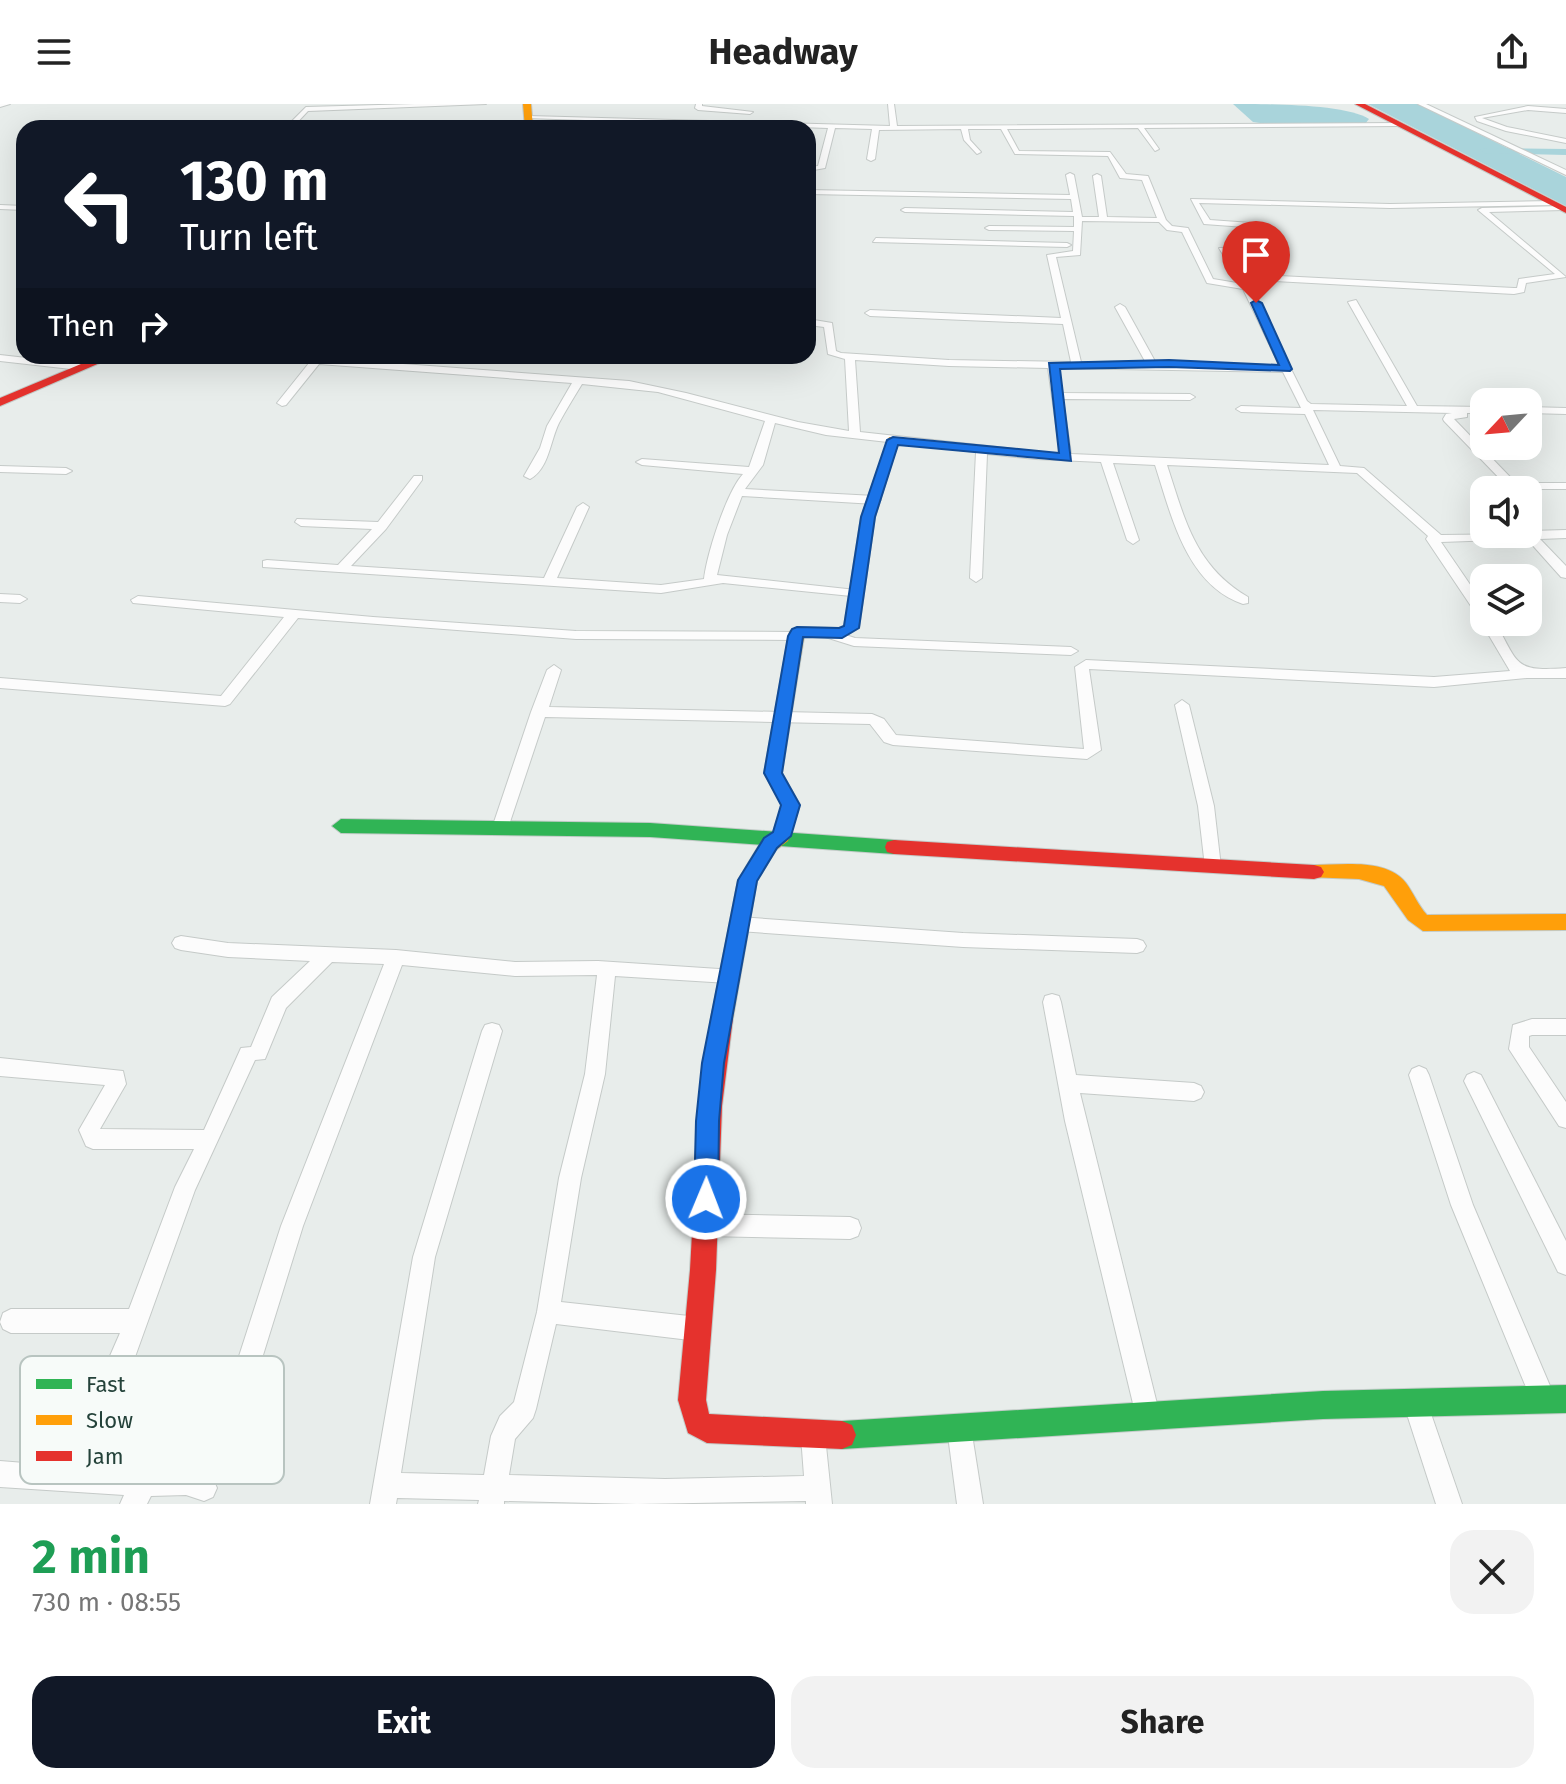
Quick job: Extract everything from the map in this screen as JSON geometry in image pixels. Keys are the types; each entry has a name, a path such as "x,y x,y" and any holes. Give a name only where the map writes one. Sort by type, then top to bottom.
{"street":[{"path":"0,105 7,104"},
{"path":"308,106 483,104"},
{"path":"699,104 698,108 707,111 750,112"},
{"path":"891,104 894,128"},
{"path":"1359,104 1560,207"},
{"path":"1421,104 1566,173"},
{"path":"1493,104 1508,110"},
{"path":"1566,111 1508,110 1478,117 1506,129 1566,141"},
{"path":"526,112 655,120"},
{"path":"926,113 930,128"},
{"path":"816,126 1141,129 1399,124"},
{"path":"816,168 821,168 832,127"},
{"path":"871,159 876,128"},
{"path":"964,128 967,140 977,152"},
{"path":"1004,129 1016,152 1109,153 1123,176 1145,177 1162,221 1170,228 1185,230 1210,281 1246,287 1336,469"},
{"path":"1141,129 1155,149"},
{"path":"1070,175 1078,229 1075,254 1051,255 1077,365"},
{"path":"1097,176 1103,220"},
{"path":"816,192 1073,197"},
{"path":"1306,192 1315,202"},
{"path":"1478,207 1561,277 1522,281 1518,291 1243,277 1236,274 1222,250 1278,250 1262,226 1208,222 1194,201 1360,200 1390,206 1560,207"},
{"path":"905,210 1078,229"},
{"path":"876,240 1078,229 1103,220 1162,221"},
{"path":"986,231 1078,229"},
{"path":"1353,302 1414,409"},
{"path":"1120,307 1151,363"},
{"path":"870,313 1068,321"},
{"path":"816,323 829,325 831,352 850,357 1053,366 1151,363 1286,369"},
{"path":"850,357 855,435"},
{"path":"53,364 80,367"},
{"path":"4,398 88,364"},
{"path":"282,403 314,364"},
{"path":"358,364 648,387 824,431 982,451 1066,458 1363,471 1437,538"},
{"path":"1053,366 1066,458"},
{"path":"530,476 549,442 552,426 579,380"},
{"path":"1059,396 1190,397"},
{"path":"1241,409 1470,411"},
{"path":"1542,412 1566,412"},
{"path":"1470,414 1448,417 1470,440"},
{"path":"771,418 757,465 750,471 739,492 709,576 711,580 718,581 856,594"},
{"path":"893,440 868,517 851,628 842,633 799,632 795,636 773,773 791,805 783,832 770,843 750,876 713,1063 692,1400 698,1423 707,1429 813,1436 1415,1402 1555,1400 1462,1205 1419,1075"},
{"path":"976,578 982,451"},
{"path":"1106,459 1133,540"},
{"path":"1488,460 1508,481 1521,486 1566,486"},
{"path":"1160,461 1191,553 1222,589 1243,600"},
{"path":"642,462 750,471"},
{"path":"0,469 66,471"},
{"path":"341,569 382,526 418,478"},
{"path":"739,492 875,500"},
{"path":"549,581 583,507"},
{"path":"301,522 382,526"},
{"path":"1542,535 1566,534"},
{"path":"1470,537 1437,538 1432,542 1470,595"},
{"path":"1542,548 1566,574"},
{"path":"267,564 661,589 718,581"},
{"path":"0,598 20,599"},
{"path":"138,600 576,635 795,636"},
{"path":"0,683 225,701 294,614"},
{"path":"827,633 854,642 1071,651"},
{"path":"1496,636 1513,666 1522,675"},
{"path":"538,712 872,719 878,721 893,740 1087,754 1093,750 1082,667 1086,664 1434,682 1566,673"},
{"path":"500,828 554,670"},
{"path":"1182,705 1206,806 1213,867"},
{"path":"341,826 650,830 1388,876 1413,916 1423,923 1566,922"},
{"path":"739,924 963,940 1137,946"},
{"path":"181,943 228,950 396,957 515,969 607,969 728,975"},
{"path":"121,1356 186,1187 279,1003 327,955"},
{"path":"251,1356 292,1226 396,957"},
{"path":"492,1496 503,1436 524,1409 548,1312 570,1178 595,1074 607,969"},
{"path":"1052,1002 1068,1083 1148,1416"},
{"path":"1566,1027 1532,1027 1520,1031 1518,1039 1519,1049 1566,1119"},
{"path":"492,1031 424,1257 385,1494 492,1496 665,1492 818,1496 813,1436"},
{"path":"0,1067 116,1077 116,1084 89,1130 93,1139 202,1139 208,1143"},
{"path":"1474,1081 1566,1264"},
{"path":"1068,1083 1194,1092"},
{"path":"705,1225 850,1228"},
{"path":"548,1312 698,1329"},
{"path":"11,1321 136,1321"},
{"path":"1415,1402 1449,1504"},
{"path":"959,1428 970,1504"},
{"path":"0,1474 20,1475"},
{"path":"95,1484 139,1494 178,1484"},
{"path":"192,1484 204,1488"}],"water":[{"path":"1233,104 1325,108 1343,110 1369,119 1365,124 1267,124 1253,122"},
{"path":"1368,104 1419,104 1566,177 1566,206"}],"waterway":[{"path":"1483,150 1566,152"}],"traffic: fast":[{"path":"341,826 650,830 894,847"},
{"path":"842,1435 1323,1405 1566,1399"}],"traffic: slow":[{"path":"527,104 528,120"},
{"path":"722,1018 748,880 769,845 781,836 791,805 773,773 797,632 842,633 851,628 868,517 893,440"},
{"path":"1314,872 1371,873 1391,880 1423,923 1566,922"}],"traffic: jam":[{"path":"1359,104 1566,210"},
{"path":"0,402 91,364"},
{"path":"894,847 1314,872"},
{"path":"722,1018 711,1106 703,1270 692,1400 698,1423 707,1429 842,1435"}],"route":[{"path":"706,1199 713,1063 748,880 770,843 781,836 791,805 773,773 795,636 797,632 842,633 851,628 868,517 893,440 1066,458 1053,366 1169,363 1286,369 1256,303"}]}
